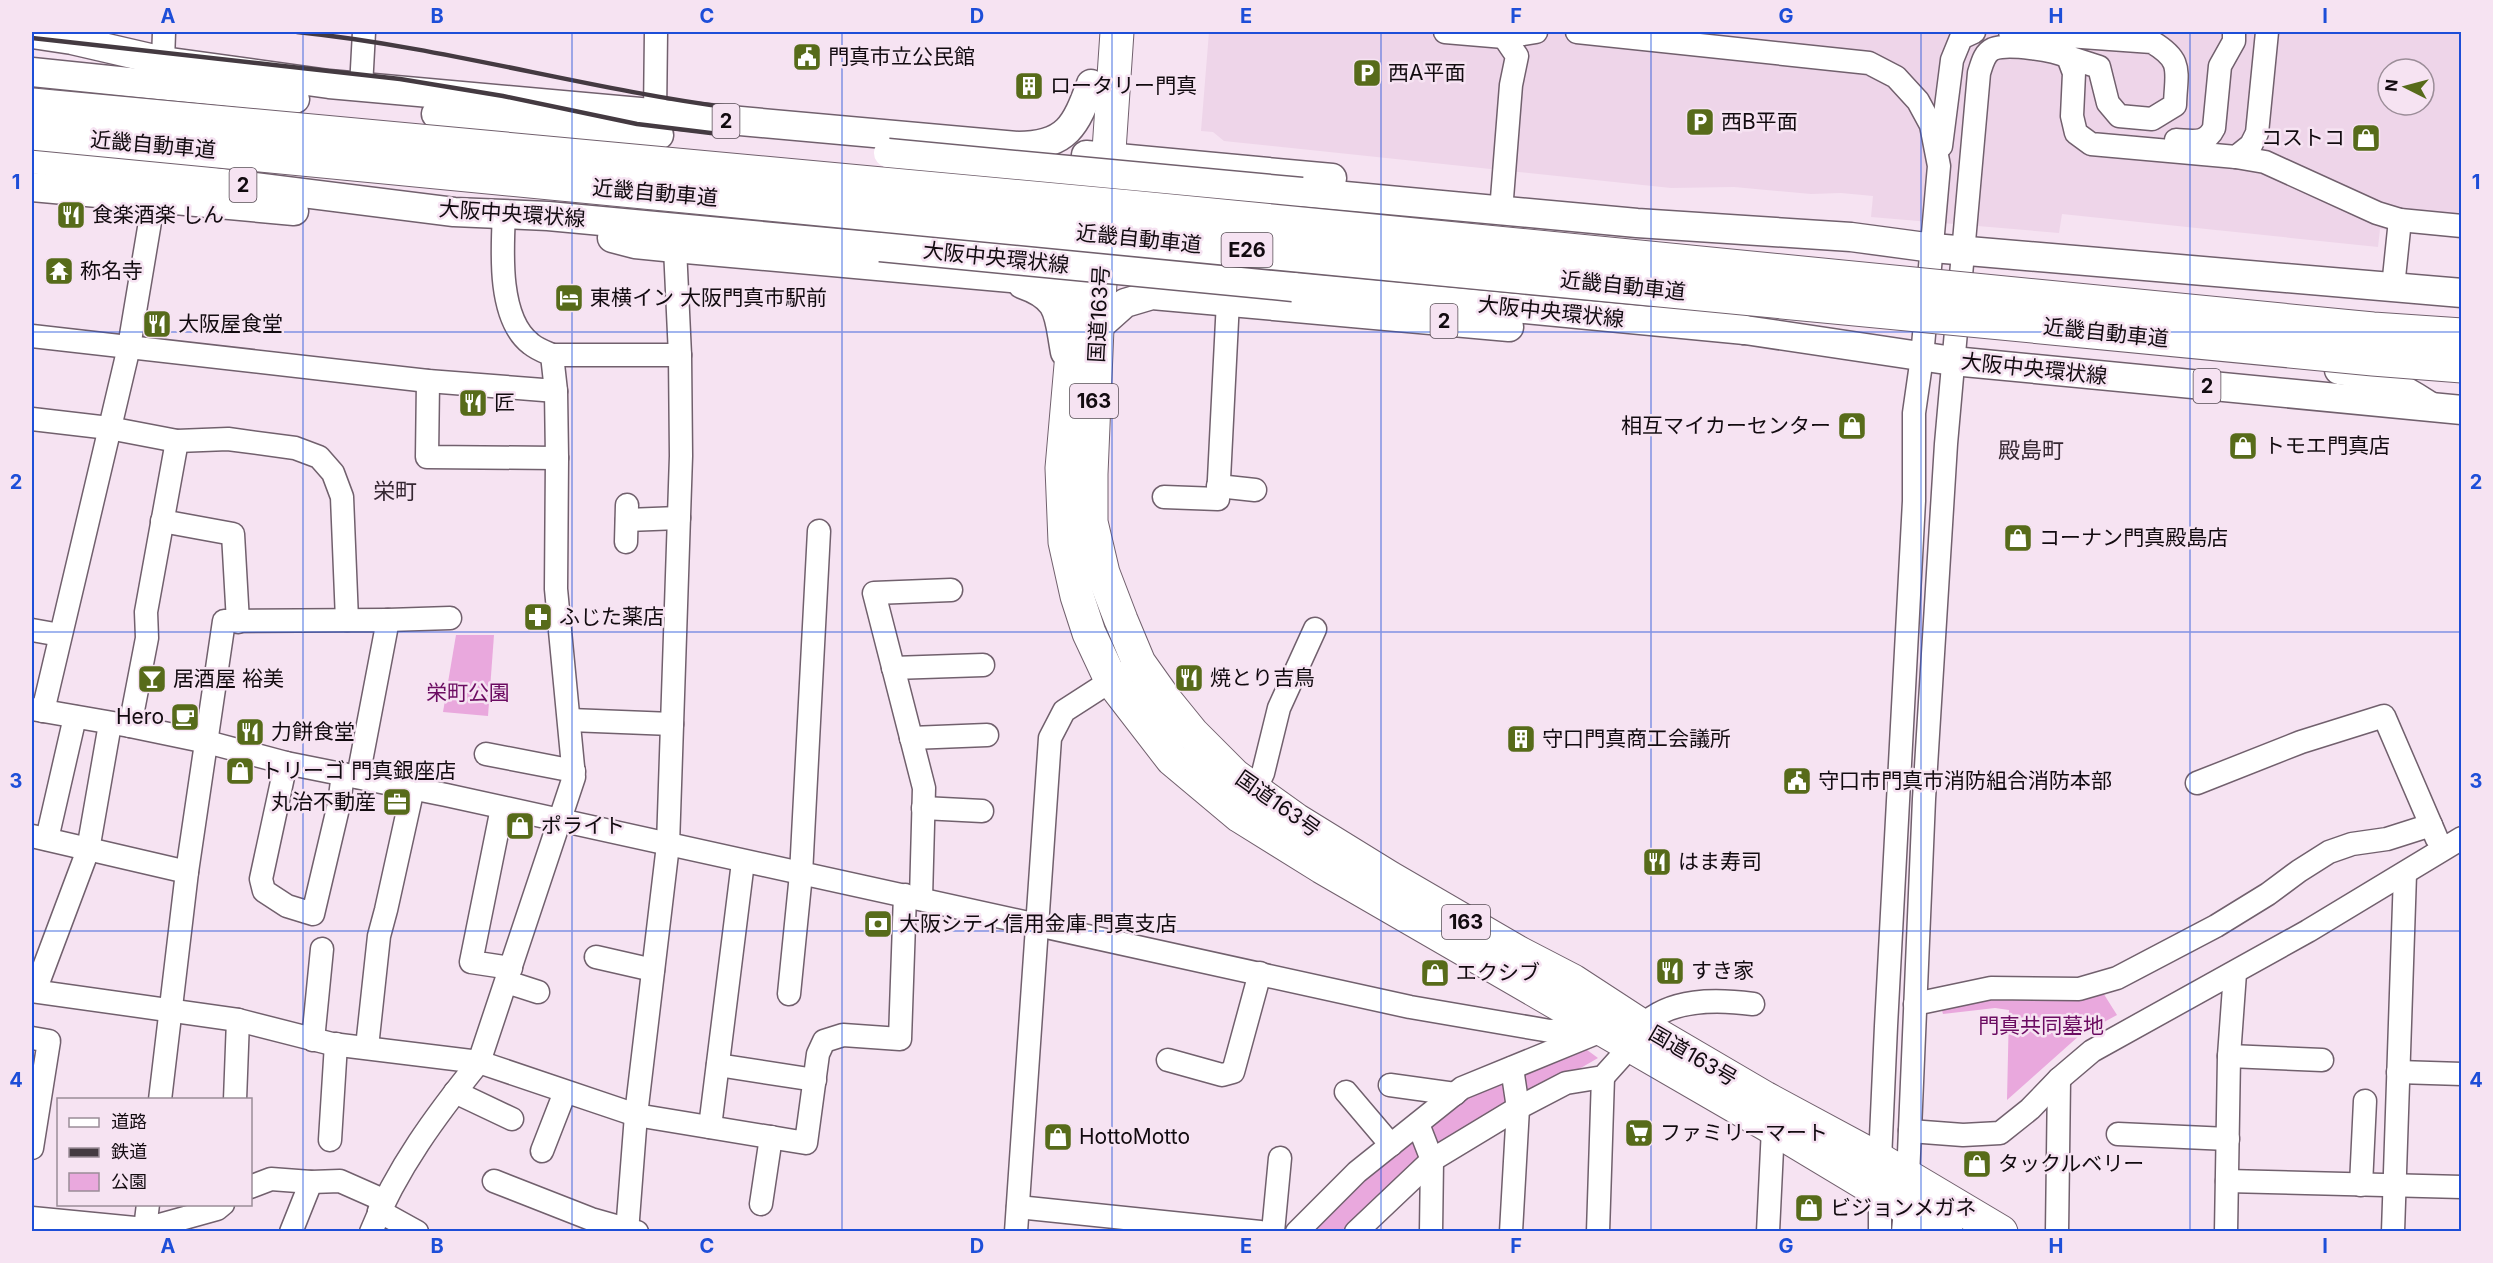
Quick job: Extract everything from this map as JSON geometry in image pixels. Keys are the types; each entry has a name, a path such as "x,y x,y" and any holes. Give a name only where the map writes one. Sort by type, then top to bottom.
{"highway":[{"name":"国道163号","path":"1096,32 1101,96 1089,285 1071,371 1062,468 1065,542 1077,596 1089,633 1111,681 1172,759 1240,816 1322,867 1618,1033 1946,1232"},
{"name":"国道163号","path":"1101,96 1116,32"},
{"name":"近畿自動車道","path":"32,105 1130,207 2361,328 2462,335"},
{"name":"近畿自動車道","path":"32,134 2462,366"},
{"name":"国道163号","path":"1089,285 1097,328 1091,522 1103,573 1139,663 1192,733 1235,776 1296,820 1390,878 1573,981 1618,1033 1880,1160 1899,1203"},
{"path":"2373,359 2462,371"},
{"name":"国道163号","path":"1899,1203 2001,1232"}],"main road":[{"path":"32,34 72,39 163,62 329,84"},
{"name":"2","path":"32,72 512,123 888,153 1302,192 1627,208 1660,225"},
{"name":"2","path":"196,88 329,84 655,115 1035,146 1056,138 1078,120 1101,96"},
{"path":"368,88 478,119"},
{"path":"1101,96 1123,136 1138,150 1157,161"},
{"path":"512,123 606,165 645,177 1566,266 1600,272 1632,282 1745,330"},
{"name":"2","path":"1098,156 1157,161 1502,203"},
{"name":"大阪中央環状線","path":"32,159 454,212 548,216 1745,330 1953,362 2462,410"},
{"path":"32,187 348,216 454,212"},
{"path":"548,216 644,210 1093,220 1635,240 1657,239 1660,225 1851,237 1932,248 2462,293"},
{"path":"548,216 616,239 675,248 1010,280 1089,285"},
{"path":"1010,280 1044,293 1053,303 1060,315 1065,351 1071,371"},
{"name":"2","path":"1097,328 1114,311 1137,298 1152,295 1667,342 1715,344 1802,340"},
{"path":"1928,298 2186,326 2200,335 2210,349 2219,355 2376,376 2392,383 2432,408"}],"street":[{"path":"163,62 164,32"},
{"path":"364,32 368,88"},
{"path":"655,115 656,32"},
{"path":"1445,32 1504,37 1536,32"},
{"path":"1577,32 1869,63 1896,77 1918,101 1931,125 1939,166"},
{"path":"1880,1160 1897,777 1914,501 1914,413 1922,357 1939,166 1952,60 1961,39 1974,32"},
{"path":"1880,1232 1899,1203 1910,1131 1923,809 1953,362 1978,73 1984,57 1992,50 2006,47 2058,52 2099,67 2108,103 2119,116 2152,119 2175,105 2176,64 2169,52 2152,42 2010,32"},
{"path":"2111,148 2146,137 2199,142 2210,136 2214,128 2220,66 2234,41 2234,32"},
{"path":"2236,157 2251,146 2257,133 2267,32"},
{"path":"1502,203 1511,85 1517,56 1504,37"},
{"path":"2068,57 2074,73 2072,116 2076,133 2091,144 2111,148 2236,157 2265,162 2377,213 2400,220 2462,226"},
{"path":"154,198 129,347 60,635 37,710 207,742 286,763 413,788 743,862 1410,1006 1550,1031 1618,1033"},
{"path":"504,214 502,246 507,302 515,326 531,344 552,355 680,355"},
{"path":"2393,287 2400,220"},
{"path":"494,1181 544,1202 631,1231 636,1115 668,845 681,456 680,355 675,248"},
{"path":"1164,497 1218,499 1228,301"},
{"path":"32,336 428,381 556,391"},
{"path":"378,1214 455,1092 479,1062 561,821 574,771 556,589 556,391 552,355"},
{"path":"428,381 427,457 557,458"},
{"path":"32,419 109,428 177,441 228,439 295,448 319,457 333,473 342,497 347,620"},
{"path":"177,441 146,612 147,638 120,725 88,850 33,991 238,1020 336,1044 479,1062 636,1115 806,1143 818,1054 824,1041 843,1035 900,1039 924,788 874,593 951,590"},
{"path":"1218,486 1255,490"},
{"path":"626,542 627,512 679,518"},
{"path":"162,521 233,534 238,622"},
{"path":"789,994 801,874 819,531"},
{"path":"160,1098 187,872 225,621 450,618"},
{"path":"286,763 261,879 264,891 287,906 313,914 339,804 351,776 388,620"},
{"path":"1255,791 1263,773 1279,708 1315,629"},
{"path":"32,630 60,635"},
{"path":"1016,1232 1050,738 1064,711 1139,663"},
{"path":"893,668 983,665"},
{"path":"2197,783 2301,742 2384,716 2442,850"},
{"path":"75,717 39,838 187,872"},
{"path":"570,720 672,724"},
{"path":"911,738 987,735"},
{"path":"486,754 574,771"},
{"path":"367,1047 379,936 387,910 413,788"},
{"path":"923,807 982,811"},
{"path":"502,808 471,962 509,975 538,992"},
{"path":"1915,1004 1991,988 2079,989 2117,978 2216,926 2329,852 2352,844 2387,839 2431,825"},
{"path":"1910,1131 1963,1135 2000,1133 2030,1109 2059,1078 2092,1051 2235,973 2405,874 2462,838"},
{"path":"710,1127 743,862"},
{"path":"2393,1232 2405,874"},
{"path":"313,1040 322,949"},
{"path":"596,957 653,970"},
{"path":"1168,1060 1222,1075 1233,1072 1260,973"},
{"path":"2226,1232 2229,1056 2235,973"},
{"path":"1297,1232 1357,1172 1462,1088 1512,1068 1618,1033 1657,1014 1684,1005 1721,1000 1753,1004"},
{"path":"235,1098 238,1020"},
{"path":"1598,1232 1603,1077 1618,1033"},
{"path":"32,1038 49,1041 32,1148"},
{"path":"330,1140 336,1044"},
{"path":"2229,1056 2322,1060"},
{"path":"718,1065 814,1080"},
{"path":"1511,1232 1518,1108 1512,1068"},
{"path":"2398,1072 2462,1074"},
{"path":"1356,1232 1432,1160 1518,1108 1566,1083 1603,1077"},
{"path":"2057,1232 2059,1078"},
{"path":"1389,1085 1455,1094"},
{"path":"455,1092 512,1119"},
{"path":"542,1151 565,1092"},
{"path":"1346,1092 1391,1145"},
{"path":"2361,1185 2365,1101"},
{"path":"1418,1124 1432,1160 1431,1232"},
{"path":"1768,1232 1773,1128"},
{"path":"2118,1134 2228,1139"},
{"path":"761,1204 771,1137"},
{"path":"1273,1232 1280,1158"},
{"path":"252,1186 272,1179 311,1182 340,1180 378,1214 417,1232"},
{"path":"2227,1181 2462,1187"},
{"path":"291,1232 311,1182"},
{"path":"145,1228 148,1206"},
{"path":"32,1218 75,1227 145,1228 217,1209 221,1206"},
{"path":"1018,1207 1260,1232"}],"shaded area":[{"path":"1209,32 2461,32 2461,239 2380,229 2378,247 2062,214 2059,233 1871,217 1873,196 1841,193 1811,194 1734,187 1671,188 1224,141 1213,132 1201,131"}],"green space":[{"name":"栄町公園","path":"456,635 494,635 488,716 443,712"},
{"name":"門真共同墓地","path":"2100,988 2117,1015 2080,1035 2007,1100 2009,1010 1995,1008 1943,1014 1940,1004"},
{"path":"1583,1047 1598,1058 1431,1155 1342,1231 1307,1232 1465,1093"}],"railway":[{"path":"297,32 406,48 677,100 732,108"},
{"path":"32,38 400,79 503,96 637,124 727,135"}],"place":[{"name":"門真市立公民館","path":"807,57"},
{"name":"西A平面","path":"1367,73"},
{"name":"ロータリー門真","path":"1029,86"},
{"name":"西B平面","path":"1700,122"},
{"name":"コストコ","path":"2366,138"},
{"name":"食楽酒楽 しん","path":"71,215"},
{"name":"称名寺","path":"59,271"},
{"name":"東横イン 大阪門真市駅前","path":"569,298"},
{"name":"大阪屋食堂","path":"157,324"},
{"name":"匠","path":"473,403"},
{"name":"相互マイカーセンター","path":"1852,426"},
{"name":"トモエ門真店","path":"2243,446"},
{"name":"コーナン門真殿島店","path":"2018,538"},
{"name":"ふじた薬店","path":"538,617"},
{"name":"焼とり吉鳥","path":"1189,678"},
{"name":"居酒屋 裕美","path":"152,679"},
{"name":"Hero","path":"185,717"},
{"name":"力餅食堂","path":"250,732"},
{"name":"守口門真商工会議所","path":"1521,739"},
{"name":"トリーゴ 門真銀座店","path":"240,771"},
{"name":"守口市門真市消防組合消防本部","path":"1797,781"},
{"name":"丸治不動産","path":"397,802"},
{"name":"ポライト","path":"520,826"},
{"name":"はま寿司","path":"1657,862"},
{"name":"大阪シティ信用金庫 門真支店","path":"878,924"},
{"name":"すき家","path":"1670,971"},
{"name":"エクシブ","path":"1435,973"},
{"name":"ファミリーマート","path":"1639,1133"},
{"name":"HottoMotto","path":"1058,1137"},
{"name":"タックルベリー","path":"1977,1164"},
{"name":"ビジョンメガネ","path":"1809,1208"}],"district":[{"name":"殿島町","path":"2031,450"},
{"name":"栄町","path":"395,491"}]}
